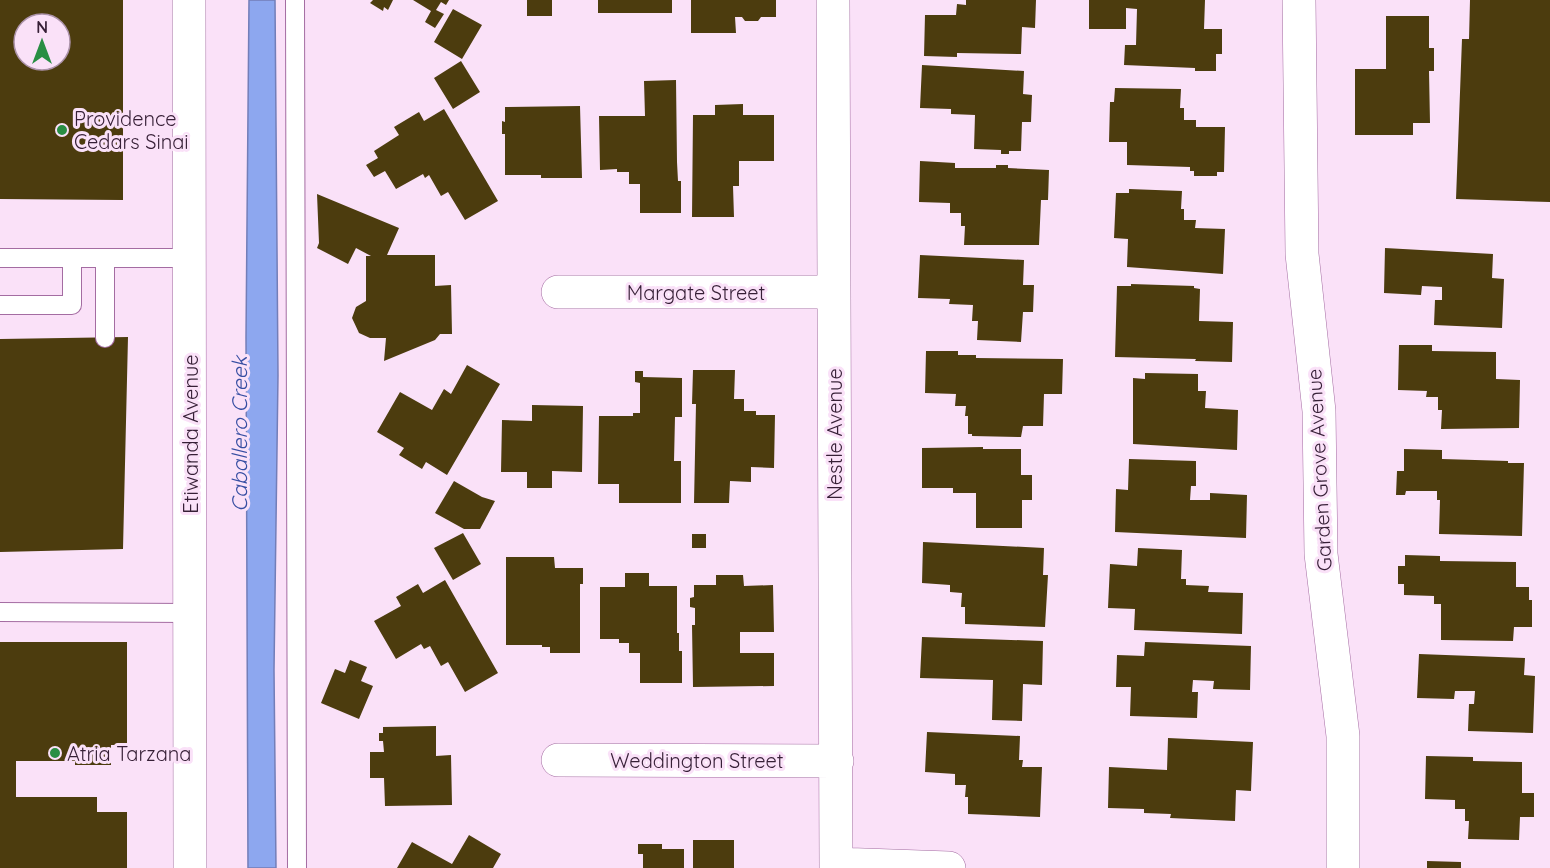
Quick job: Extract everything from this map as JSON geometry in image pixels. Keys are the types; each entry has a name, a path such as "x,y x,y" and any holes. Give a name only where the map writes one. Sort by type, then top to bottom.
{"street":[{"name":"Etiwanda Avenue","path":"189,0 190,868"},
{"name":"Nestle Avenue","path":"833,0 836,866"},
{"name":"Garden Grove Avenue","path":"1299,0 1302,254 1319,411 1321,554 1343,736 1343,868"},
{"name":"Margate Street","path":"558,292 834,292"},
{"name":"Weddington Street","path":"558,760 837,761"},
{"path":"836,866 949,868"}],"lane":[{"path":"295,0 297,868"},
{"path":"0,258 190,258"},
{"path":"0,306 72,306 72,259"},
{"path":"105,259 105,338"},
{"path":"0,612 190,613"}],"water":[{"path":"249,0 275,0 278,375 274,670 276,868 248,868 246,338"}],"building":[{"name":"Providence Cedars Sinai","path":"0,0 123,0 123,200 0,199"},
{"path":"373,0 393,0 388,10 384,7 383,11 370,3"},
{"path":"413,0 449,0 446,5 441,2 436,10 444,14 435,28 425,22 431,11"},
{"path":"527,0 552,0 552,16 527,16"},
{"path":"598,0 672,0 672,13 598,13"},
{"path":"691,0 776,0 776,17 761,17 758,21 745,21 742,17 735,17 736,33 691,33"},
{"path":"966,0 1036,0 1035,28 1022,27 1021,54 957,53 957,57 924,56 925,15 956,15 957,4 966,5"},
{"path":"1089,0 1205,0 1204,29 1222,29 1222,54 1216,54 1216,71 1124,65 1125,45 1136,45 1137,9 1126,8 1126,29 1089,29"},
{"path":"1470,0 1550,0 1550,202 1456,199 1462,39 1469,39"},
{"path":"453,9 482,25 462,59 434,42"},
{"path":"1386,16 1429,16 1429,48 1434,48 1434,71 1429,71 1430,123 1413,123 1413,135 1355,135 1355,69 1386,69"},
{"path":"461,61 480,92 453,109 434,78"},
{"path":"922,65 1024,71 1023,94 1032,95 1031,122 1022,122 1021,151 1001,154 1001,150 974,149 975,115 951,114 951,109 920,108"},
{"path":"676,80 677,162 678,181 681,181 681,213 640,213 640,184 629,184 629,172 617,172 617,169 600,170 599,116 645,116 644,81"},
{"path":"1115,88 1181,89 1180,108 1184,108 1184,120 1196,120 1196,127 1225,127 1224,172 1217,172 1217,176 1194,176 1194,171 1190,171 1190,167 1127,165 1127,142 1109,142 1110,102 1114,102"},
{"path":"743,104 743,115 774,115 774,161 739,161 739,186 733,186 734,217 692,217 693,115 715,115 715,105"},
{"path":"580,106 582,178 505,175 505,134 502,134 502,121 505,122 505,107"},
{"path":"444,109 498,201 465,220 448,192 441,196 429,175 425,178 423,174 396,189 385,171 374,177 366,165 378,158 374,151 399,135 394,127 419,112 424,121"},
{"path":"920,161 955,163 955,168 996,168 996,165 1008,165 1008,168 1049,170 1048,200 1041,200 1039,245 964,245 965,226 961,226 961,213 950,213 950,203 919,202"},
{"path":"1129,189 1182,191 1181,209 1184,209 1184,220 1196,220 1195,228 1225,229 1223,274 1127,267 1128,239 1114,238 1116,193 1129,193"},
{"path":"317,194 399,228 387,255 435,255 435,286 451,285 452,334 440,334 435,340 384,361 386,338 370,338 359,333 352,318 356,307 366,301 366,256 371,256 356,248 348,264 317,248 319,243"},
{"path":"1385,248 1493,254 1492,278 1504,279 1502,328 1434,325 1435,300 1442,300 1442,287 1422,286 1421,295 1384,293"},
{"path":"920,255 1024,260 1023,285 1034,285 1033,312 1023,312 1021,342 977,340 978,321 972,321 973,305 949,304 950,299 918,298"},
{"path":"1131,284 1194,286 1200,289 1199,321 1233,322 1232,362 1115,357 1117,286 1131,286"},
{"path":"128,337 123,549 0,552 0,339"},
{"path":"1399,345 1432,345 1432,351 1496,352 1496,379 1520,380 1519,428 1441,429 1442,410 1438,410 1438,397 1426,397 1427,391 1398,390"},
{"path":"926,351 958,351 958,355 976,355 976,358 1063,359 1062,394 1044,394 1043,426 1023,426 1021,437 972,436 968,434 966,406 955,406 956,394 925,393"},
{"path":"467,365 500,384 447,475 426,462 422,469 399,455 404,448 377,432 400,392 432,410 444,389 451,394"},
{"path":"693,370 735,370 734,399 744,399 744,411 756,411 756,415 775,415 774,468 751,467 751,482 730,481 729,503 694,503 696,404 692,404"},
{"path":"635,371 643,371 643,377 682,378 682,417 675,417 674,461 681,461 681,503 619,503 619,484 598,484 599,416 633,416 633,413 640,413 640,383 635,382"},
{"path":"1145,373 1198,374 1198,391 1206,391 1205,408 1238,410 1237,450 1133,444 1133,378 1145,379"},
{"path":"532,405 583,406 582,472 552,471 552,488 527,488 527,472 501,472 502,420 532,421"},
{"path":"983,447 983,449 1021,449 1021,475 1032,475 1032,500 1022,500 1022,528 976,528 976,493 953,493 953,488 922,488 922,448"},
{"path":"1404,449 1442,450 1442,459 1524,463 1522,536 1439,534 1440,500 1437,500 1437,491 1406,491 1405,495 1396,495 1397,471 1404,471"},
{"path":"1129,459 1196,461 1196,486 1191,486 1190,500 1210,500 1210,493 1247,495 1246,538 1115,532 1116,489 1128,490"},
{"path":"454,481 482,497 495,501 480,529 464,529 435,513"},
{"path":"463,533 481,564 453,580 434,548"},
{"path":"692,534 706,534 706,548 692,548"},
{"path":"923,542 1044,548 1043,575 1048,575 1045,627 965,624 965,607 961,607 962,593 950,592 950,585 922,583"},
{"path":"1138,548 1182,550 1181,579 1186,579 1186,585 1209,586 1208,592 1243,593 1242,634 1134,630 1135,609 1108,608 1110,564 1137,566"},
{"path":"1405,555 1440,556 1440,561 1516,562 1516,587 1529,587 1529,600 1532,600 1532,627 1514,627 1513,641 1441,640 1441,604 1434,604 1434,596 1404,595 1404,584 1398,584 1398,566 1405,566"},
{"path":"506,557 554,557 555,568 583,568 583,584 580,584 580,653 550,653 550,647 542,647 542,645 506,645"},
{"path":"625,573 649,573 649,586 677,586 677,633 679,633 679,651 682,651 682,683 640,683 640,653 629,653 629,643 619,643 619,639 600,639 600,587 625,587"},
{"path":"716,575 743,575 744,586 773,585 774,632 740,632 740,653 774,653 774,686 693,687 692,625 695,625 695,608 690,607 690,598 694,597 694,585 716,585"},
{"path":"445,580 498,673 465,692 448,662 441,666 430,646 424,649 421,644 396,659 374,621 401,606 396,597 418,584 423,593"},
{"path":"922,637 1043,641 1042,685 1023,684 1022,721 992,720 993,680 920,678"},
{"name":"Atria Tarzana","path":"0,642 127,642 127,745 111,745 111,765 75,765 75,761 16,761 16,797 97,797 97,812 127,812 127,868 0,868"},
{"path":"1145,642 1251,646 1250,690 1213,689 1214,681 1193,680 1192,692 1198,692 1197,718 1130,716 1131,687 1116,687 1117,655 1144,656"},
{"path":"1419,654 1525,658 1524,675 1535,676 1533,733 1468,731 1469,704 1474,704 1475,691 1455,691 1454,699 1417,698"},
{"path":"350,660 367,667 361,681 373,686 359,719 321,703 335,669 345,673"},
{"path":"436,726 436,756 451,755 452,805 385,806 384,778 370,778 370,752 384,752 383,741 379,741 379,733 383,733 383,727"},
{"path":"927,732 1020,736 1019,760 1023,760 1022,767 1042,767 1040,817 968,814 968,797 965,797 966,785 955,785 955,774 925,772"},
{"path":"1168,738 1253,742 1251,791 1236,790 1235,821 1170,818 1171,814 1144,813 1144,809 1108,808 1109,767 1167,770"},
{"path":"1426,756 1473,757 1473,761 1522,762 1522,793 1534,793 1534,817 1520,817 1519,840 1468,839 1469,821 1465,821 1465,809 1455,809 1455,800 1425,799"},
{"path":"469,835 501,854 493,868 397,868 412,842 452,864"},
{"path":"693,840 734,840 734,868 693,868"},
{"path":"638,844 662,844 662,849 684,849 684,868 643,868 643,854 638,854"},
{"path":"1427,861 1461,862 1461,868 1427,868"}],"place":[{"name":"Providence Cedars Sinai","path":"62,130"},
{"name":"Atria Tarzana","path":"55,753"}],"water label":[{"name":"Caballero Creek","path":"239,434"}]}
